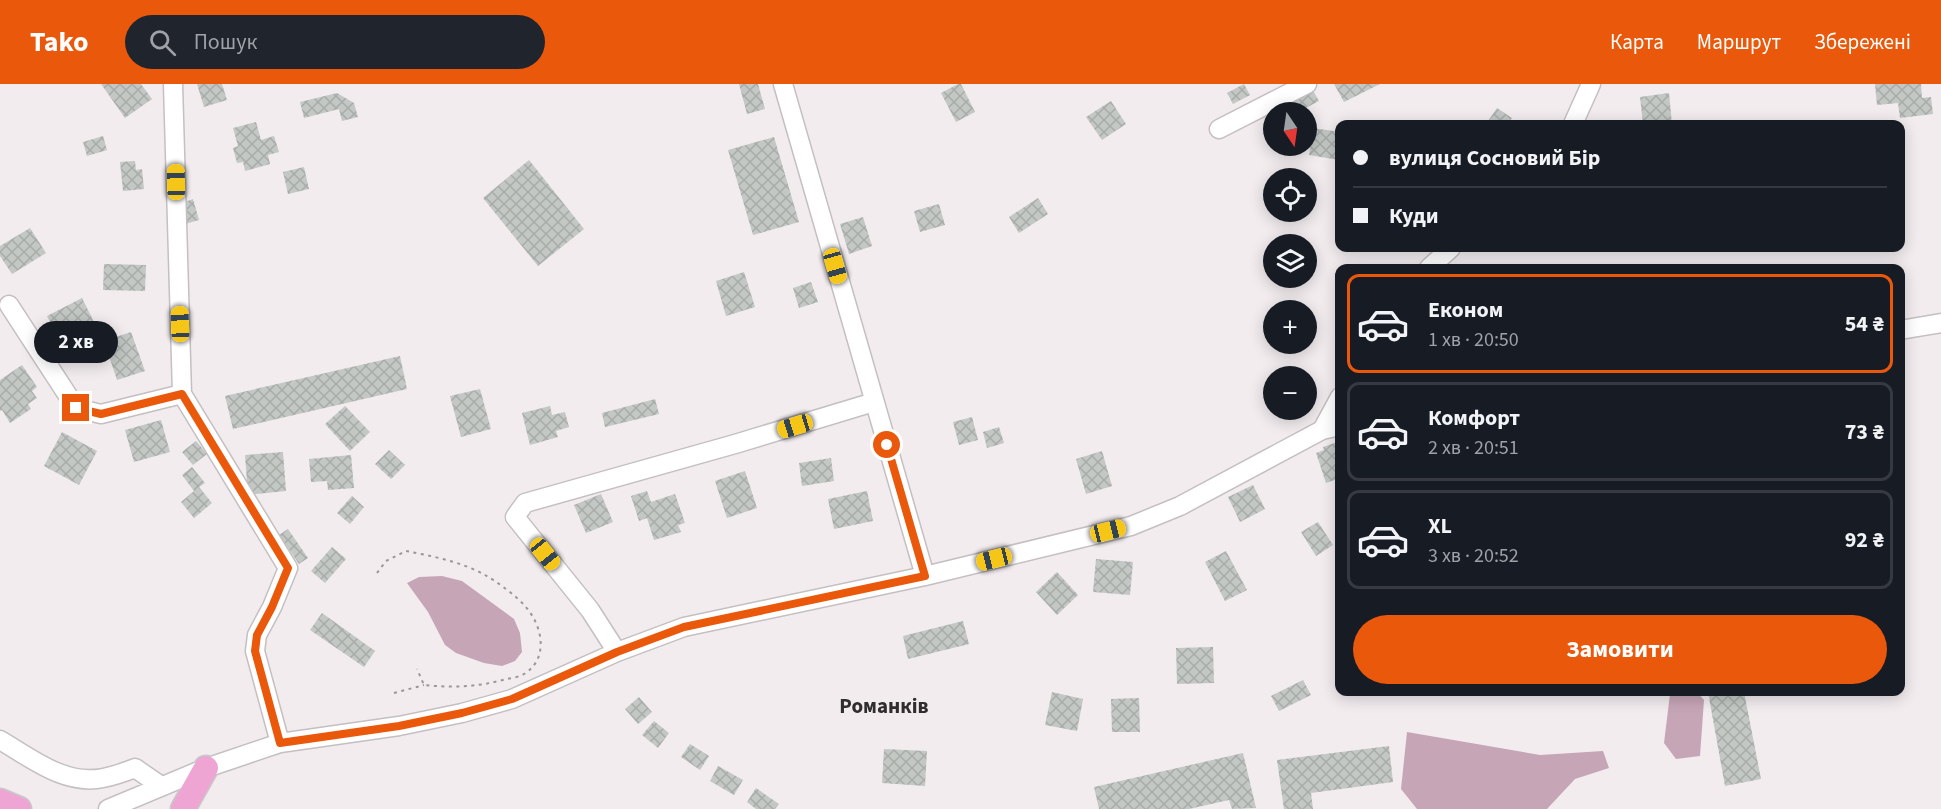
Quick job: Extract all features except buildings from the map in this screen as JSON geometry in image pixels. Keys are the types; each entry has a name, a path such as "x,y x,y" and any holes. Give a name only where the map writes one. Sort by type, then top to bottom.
{"main road":[{"path":"183,809 206,768"},
{"path":"0,801 19,809"}],"street":[{"path":"172,84 182,394 288,568 272,607 257,635 255,651 280,743"},
{"path":"783,84 925,576"},
{"path":"1219,129 1307,84"},
{"path":"1575,120 1591,84"},
{"path":"1433,264 1447,252"},
{"path":"9,305 76,408 101,414 182,394"},
{"path":"1905,329 1941,323"},
{"path":"617,652 590,610 515,517 525,503 874,402"},
{"path":"108,809 206,768 280,743 399,726 462,713 512,699 617,652 684,627 925,576 1131,526 1180,506 1331,428"},
{"path":"0,740 63,776 84,780 103,779 135,768 161,786"}],"path":[{"path":"377,573 386,561 406,551 455,563 484,574 526,607 537,623 542,644 538,661 523,675 449,688 424,685 394,693"},
{"path":"417,669 424,685"}],"shaded area":[{"path":"442,576 462,581 514,619 520,633 522,652 515,661 502,666 484,663 456,653 445,645 428,612 407,583 419,577"},
{"path":"1670,696 1700,696 1704,700 1700,756 1676,759 1664,743"},
{"path":"1407,732 1540,755 1603,751 1609,768 1575,779 1547,809 1417,809 1401,789"}],"district":[{"name":"Романків","path":"884,706"}],"route":[{"path":"76,408 101,414 182,394 288,568 272,607 257,635 255,651 280,743 399,726 462,713 512,699 617,652 684,627 925,576 887,445"}]}
